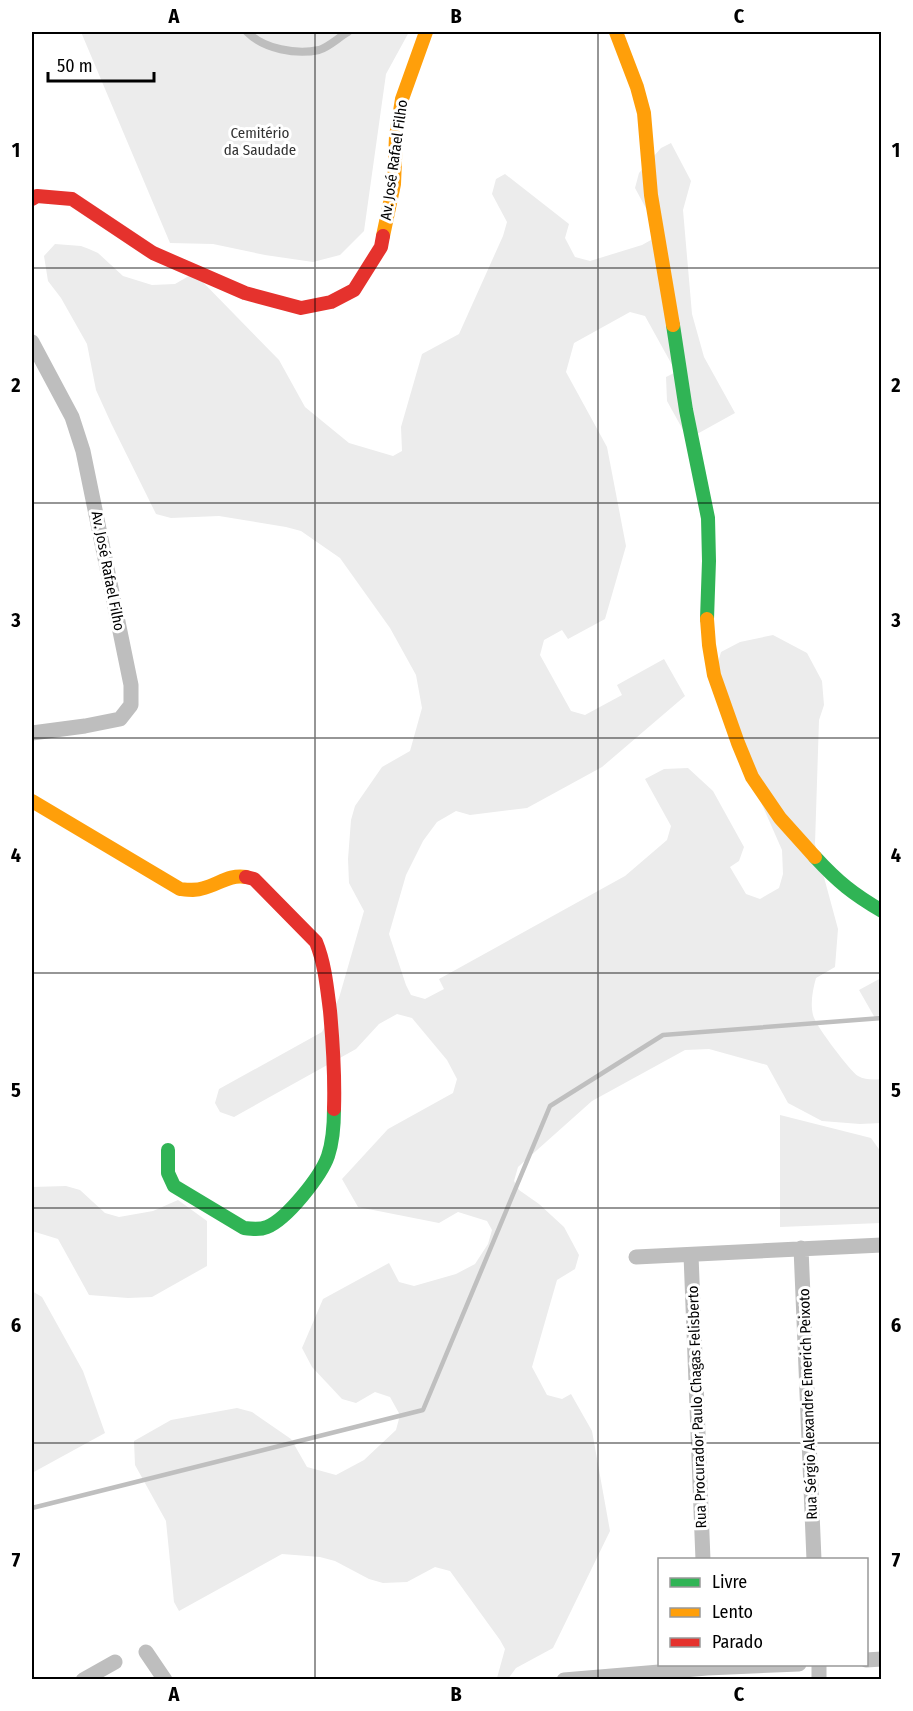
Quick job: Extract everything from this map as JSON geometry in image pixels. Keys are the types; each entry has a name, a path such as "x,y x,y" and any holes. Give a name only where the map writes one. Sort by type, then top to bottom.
{"street":[{"name":"Av. José Rafael Filho","path":"32,199 37,195 72,199 153,254 245,293 301,308 331,302 354,290 381,247 394,184 396,136 402,99 426,32"},
{"path":"616,32 637,87 644,113 656,229 686,410 708,518 707,612 714,675 752,777 780,818 836,880 855,895 882,910"},
{"name":"Av. José Rafael Filho","path":"32,342 72,417 83,452 132,685 131,705 120,719 32,733"},
{"path":"32,801 180,888 191,892 202,890 234,875 243,874 254,879 316,942 321,951 332,1032 336,1093 333,1137 320,1175 276,1223 253,1230 244,1228 174,1186 167,1170 168,1150"},
{"path":"636,1257 882,1245"},
{"name":"Rua Sérgio Alexandre Emerich Peixoto","path":"801,1248 814,1558"},
{"name":"Rua Procurador Paulo Chagas Felisberto","path":"692,1255 703,1558"},
{"path":"146,1652 165,1680"},
{"path":"88,1678 115,1662"},
{"path":"564,1680 784,1666"}],"lane":[{"path":"247,32 255,39 287,52 321,50 348,32"}],"green space":[{"name":"Cemitério da Saudade","path":"81,32 409,32 386,74 364,231 340,255 313,262 213,244 170,243"},
{"path":"671,143 691,181 683,210 692,314 704,357 735,413 688,439 667,401 666,377 676,372 645,316 630,312 574,343 566,372 607,447 626,546 605,619 568,639 562,630 544,640 540,655 571,711 585,715 622,695 617,685 664,659 685,696 602,767 527,808 470,815 456,811 437,822 423,841 406,875 389,934 411,995 425,999 444,989 439,979 625,876 667,840 671,826 645,779 664,769 688,768 713,791 744,847 739,861 730,867 746,894 760,899 779,888 783,874 782,850 739,752 717,666 721,652 740,642 773,635 807,653 822,681 824,705 819,720 815,844 838,929 835,967 816,978 812,1001 813,1015 826,1037 858,1076 872,1080 881,1079 881,1123 822,1121 788,1103 767,1065 709,1049 685,1050 592,1101 518,1167 514,1181 519,1190 539,1204 564,1227 579,1255 575,1269 557,1280 532,1367 547,1395 562,1399 571,1394 592,1431 610,1531 553,1648 516,1668 508,1679 495,1679 505,1649 450,1571 435,1567 407,1582 383,1583 369,1579 335,1561 320,1557 282,1554 179,1611 174,1602 166,1521 135,1465 134,1441 171,1420 237,1408 252,1412 291,1439 307,1467 336,1475 364,1460 396,1430 400,1415 390,1397 375,1392 356,1403 342,1399 312,1367 302,1348 323,1299 389,1263 399,1282 414,1286 456,1274 475,1264 488,1244 492,1230 487,1221 458,1212 439,1223 358,1207 342,1179 388,1129 453,1093 457,1079 447,1060 412,1018 397,1014 379,1024 356,1049 234,1117 220,1112 215,1103 219,1089 322,1032 339,998 364,911 349,883 351,820 355,806 382,767 410,751 422,708 416,675 390,628 340,558 301,531 219,516 171,518 156,514 96,390 87,344 61,298 48,281 44,256 55,244 81,246 98,253 123,276 152,285 175,284 194,273 279,360 305,407 349,443 393,456 402,451 401,427 422,354 459,334 503,236 507,222 492,194 496,179 505,174 569,224 565,238 575,257 590,261 651,240 655,225 635,188 639,173 661,148"},
{"path":"881,978 881,1014 875,1018 859,990"},
{"path":"780,1115 871,1138 881,1152 881,1223 780,1227"},
{"path":"66,1186 80,1190 105,1213 119,1217 153,1211 178,1200 207,1221 207,1266 152,1297 89,1295 58,1239 32,1231 32,1187"},
{"path":"32,1291 42,1297 83,1371 105,1433 32,1473"}],"waterway":[{"path":"32,1508 423,1410 550,1106 663,1035 882,1018"}],"traffic: fast":[{"path":"673,325 686,410 708,518 707,619"},
{"path":"815,857 846,887 882,911"},
{"path":"168,1150 168,1173 174,1186 244,1228 264,1228 275,1222 293,1206 311,1185 324,1164 332,1139 334,1109"}],"traffic: slow":[{"path":"383,236 394,184 396,136 402,99 426,32"},
{"path":"616,32 637,87 644,113 651,195 673,325"},
{"path":"707,619 714,675 752,777 780,818 815,857"},
{"path":"32,801 180,889 198,890 230,878 246,877"}],"traffic: jam":[{"path":"32,199 37,196 72,199 153,253 245,293 301,308 331,302 354,290 381,247 383,236"},
{"path":"246,877 254,879 316,942 324,967 330,1011 334,1060 334,1109"}]}
